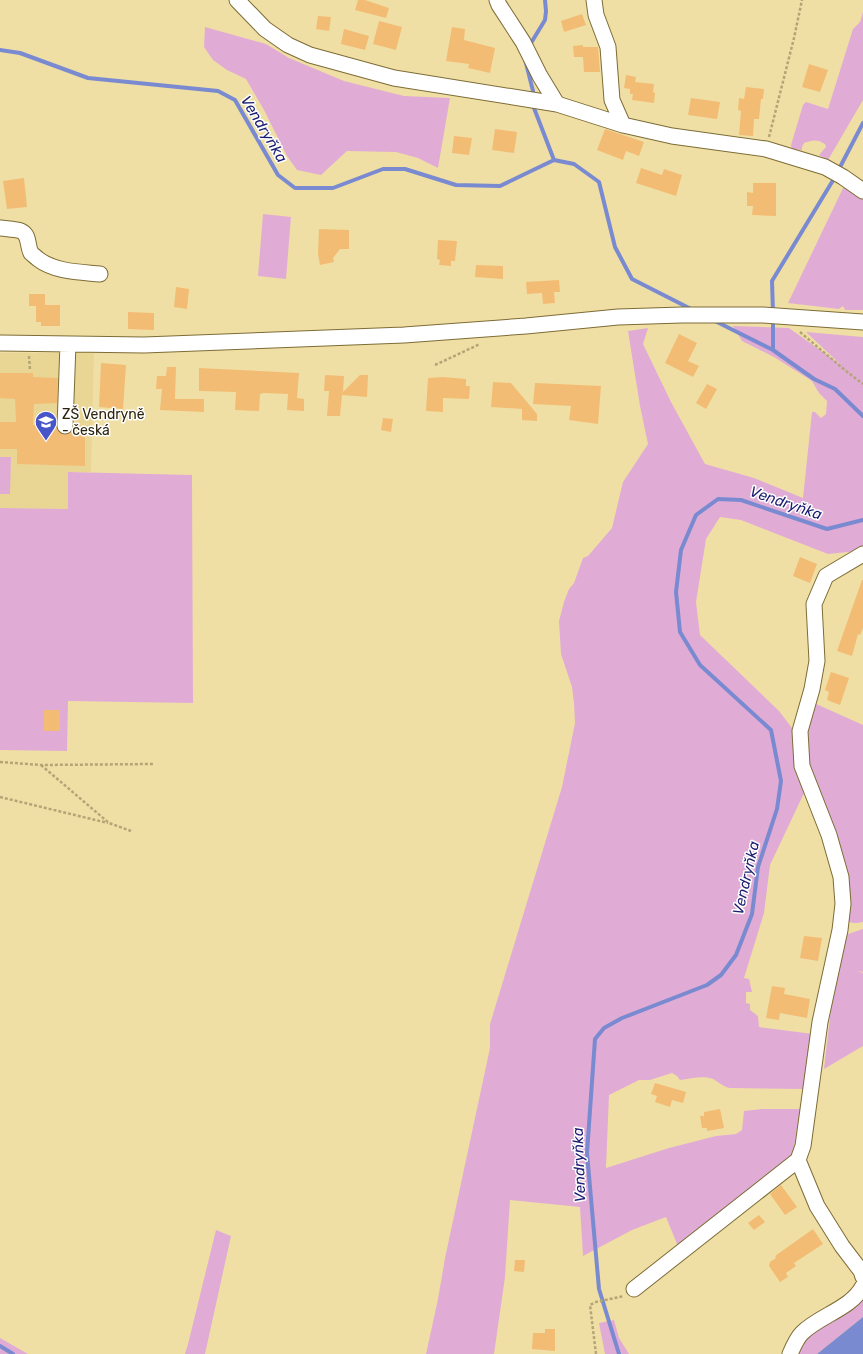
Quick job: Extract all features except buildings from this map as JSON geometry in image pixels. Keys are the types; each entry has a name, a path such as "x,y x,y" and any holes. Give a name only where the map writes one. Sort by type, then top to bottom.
{"street":[{"path":"237,0 265,29 288,45 310,55 394,78 557,104 623,125 672,136 766,149 825,167 863,191"},
{"path":"497,0 523,42 540,76 557,104"},
{"path":"594,0 596,15 608,47 612,100 623,125"},
{"path":"0,228 24,232 31,252 47,265 54,268 100,274"},
{"path":"0,343 144,345 404,335 618,318 682,315 763,315 863,322"},
{"path":"65,426 68,344"},
{"path":"634,1289 798,1160 803,1146 820,1022 840,930 843,904 841,877 831,842 802,766 800,731 812,689 817,661 814,604 826,576 863,554"},
{"path":"798,1160 817,1206 842,1246 862,1271 863,1277"},
{"path":"790,1354 800,1334 808,1327 849,1302 863,1286"}],"path":[{"path":"766,149 802,0"},
{"path":"798,330 863,384"},
{"path":"435,364 478,345"},
{"path":"29,353 30,370"},
{"path":"0,762 41,765 154,764"},
{"path":"41,765 109,823"},
{"path":"0,796 109,823 131,831"},
{"path":"596,1354 590,1305 611,1298"}],"shaded area":[{"path":"863,12 863,100 828,160 819,155 826,147 825,144 820,141 804,143 802,150 792,149 791,145 803,105 806,102 828,109 853,29 860,22"},
{"path":"205,27 266,44 289,58 344,81 404,96 450,98 438,168 418,158 396,152 347,151 321,175 297,170 287,156 264,110 246,79 227,70 213,60 204,47"},
{"path":"845,184 863,197 863,310 845,310 843,306 839,309 788,303"},
{"path":"263,214 291,217 286,279 258,276"},
{"path":"733,326 789,328 841,365 806,332 863,337 863,549 859,551 828,554 741,520 720,517 706,539 696,602 700,635 779,711 795,732 805,791 770,865 764,913 744,978 749,979 752,992 746,992 746,1003 750,1004 750,1010 758,1016 759,1027 813,1034 803,1089 730,1088 725,1087 709,1078 701,1077 680,1080 672,1073 650,1080 639,1080 609,1095 606,1168 669,1148 716,1136 736,1134 742,1130 744,1111 762,1109 800,1109 793,1153 766,1178 680,1245 677,1244 666,1217 632,1230 583,1256 580,1207 510,1200 505,1277 494,1354 426,1354 490,1048 490,1024 562,787 575,723 572,687 561,654 559,621 564,602 569,589 574,583 583,558 588,556 612,528 623,482 648,444 640,406 628,331 648,328 643,344 671,402 705,464 754,478 803,498 812,412 815,412 821,418 826,414 827,401 819,393 812,381 774,357 742,341"},
{"name":"ZŠ Vendryně - česká","path":"0,353 94,353 91,472 68,472 68,509 0,508"},
{"path":"0,457 11,457 10,494 0,494"},
{"path":"68,472 192,475 193,703 68,701 67,751 0,750 0,508 68,509"},
{"path":"814,703 863,725 863,922 853,923 848,921 808,769 805,729"},
{"path":"863,929 863,972 857,971 863,973 863,1046 824,1069 836,964 845,935"},
{"path":"216,1230 231,1236 205,1354 185,1354 188,1344"},
{"path":"863,1299 863,1317 817,1354 798,1354 808,1337"},
{"path":"614,1320 619,1338 629,1354 605,1354 599,1323"},
{"path":"0,1338 28,1354 0,1354"}],"water":[{"path":"863,1317 863,1354 817,1354"}],"waterway":[{"path":"531,43 545,20 545,0"},
{"name":"Vendryňka","path":"0,50 20,53 88,78 218,91 235,100 278,175 295,188 333,188 383,169 405,169 456,185 500,186 554,160 574,164 599,182 615,247 632,279 693,310"},
{"path":"525,59 533,91"},
{"path":"534,108 554,160"},
{"path":"838,171 863,123"},
{"path":"773,313 772,281 835,177"},
{"path":"773,319 773,350"},
{"name":"Vendryňka","path":"715,321 773,350 814,379 835,389 863,416"},
{"name":"Vendryňka","path":"619,1354 599,1289 587,1153 595,1039 604,1028 622,1018 707,985 721,975 736,955 752,914 758,867 777,809 781,781 771,730 700,665 680,632 676,592 681,550 696,515 718,499 741,500 827,529 863,520"},
{"path":"0,1346 13,1354"}],"place":[{"name":"ZŠ Vendryně - česká","path":"46,442"}]}
